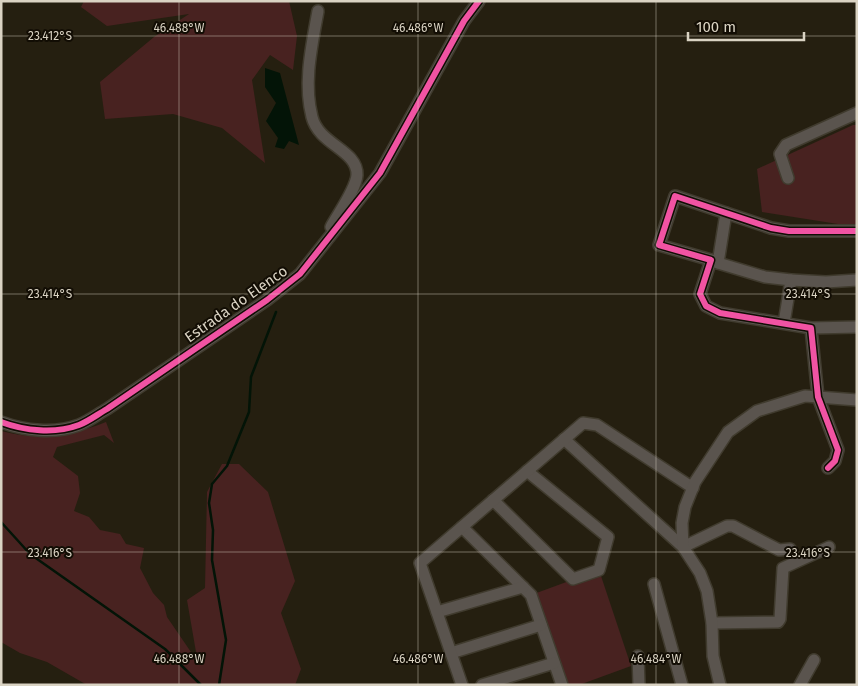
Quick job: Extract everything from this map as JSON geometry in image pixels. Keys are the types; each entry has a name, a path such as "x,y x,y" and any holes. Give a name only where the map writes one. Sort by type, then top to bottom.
{"street":[{"name":"Estrada do Elenco","path":"1,422 11,426 49,430 79,425 107,409 267,300 300,274 380,173 464,20 479,1"},
{"name":"Estrada do Elenco","path":"313,259 352,188 357,175 353,162 346,153 330,144 317,130 312,117 308,73 318,11"},
{"path":"788,178 780,154 786,145 857,114"},
{"path":"857,231 789,231 771,228 675,196 659,245 765,277 826,282 857,280"},
{"path":"726,213 714,262 700,294 706,306 720,313 811,328 857,327"},
{"path":"784,323 791,280"},
{"path":"811,328 818,397 838,450 835,461 828,468"},
{"path":"683,547 682,523 684,506 728,432 756,412 805,396 857,400"},
{"path":"462,685 420,564 564,439 583,423 597,424 693,488"},
{"path":"564,439 683,547 700,573 707,591 712,623 713,656 720,685"},
{"path":"493,500 573,579 599,570 608,537 527,471"},
{"path":"683,547 727,526 733,526 779,550 790,549"},
{"path":"462,527 531,595 562,685"},
{"path":"712,623 778,622 780,619 783,568 829,547"},
{"path":"654,584 682,685"},
{"path":"436,612 523,587"},
{"path":"451,653 541,625"},
{"path":"638,656 639,685"},
{"path":"800,685 814,660"},
{"path":"482,685 554,662"}],"shaded area":[{"path":"84,1 289,1 297,36 293,70 270,55 252,80 265,163 222,128 173,114 105,119 100,82 154,37 189,14 107,26 81,7"},
{"path":"265,68 280,73 299,145 289,141 284,149 275,147 278,138 266,121 276,103 265,87"},
{"path":"853,125 857,125 857,227 762,212 757,169"},
{"path":"106,422 114,443 104,435 57,447 53,457 78,476 80,493 74,511 89,517 100,530 120,534 126,544 144,548 140,568 153,593 164,605 167,617 193,655 196,652 187,600 205,588 207,492 222,464 239,464 268,492 295,581 281,613 301,669 295,685 87,685 47,662 20,653 1,642 1,431 28,436 54,436 80,431"},
{"path":"599,570 631,666 579,685 562,685 531,595"}],"waterway":[{"path":"219,685 226,640 212,560 213,530 209,503 212,484 227,466 249,412 251,377 276,312"},
{"path":"1,522 30,554 165,649 201,685"}],"cycle path":[{"path":"1,422 20,428 40,430 60,430 83,423 107,409 267,300 300,274 380,173 464,21 479,1"},
{"path":"828,468 835,461 838,450 818,397 811,328 720,313 706,306 700,294 711,260 659,245 675,196 771,228 789,231 857,231"}]}
